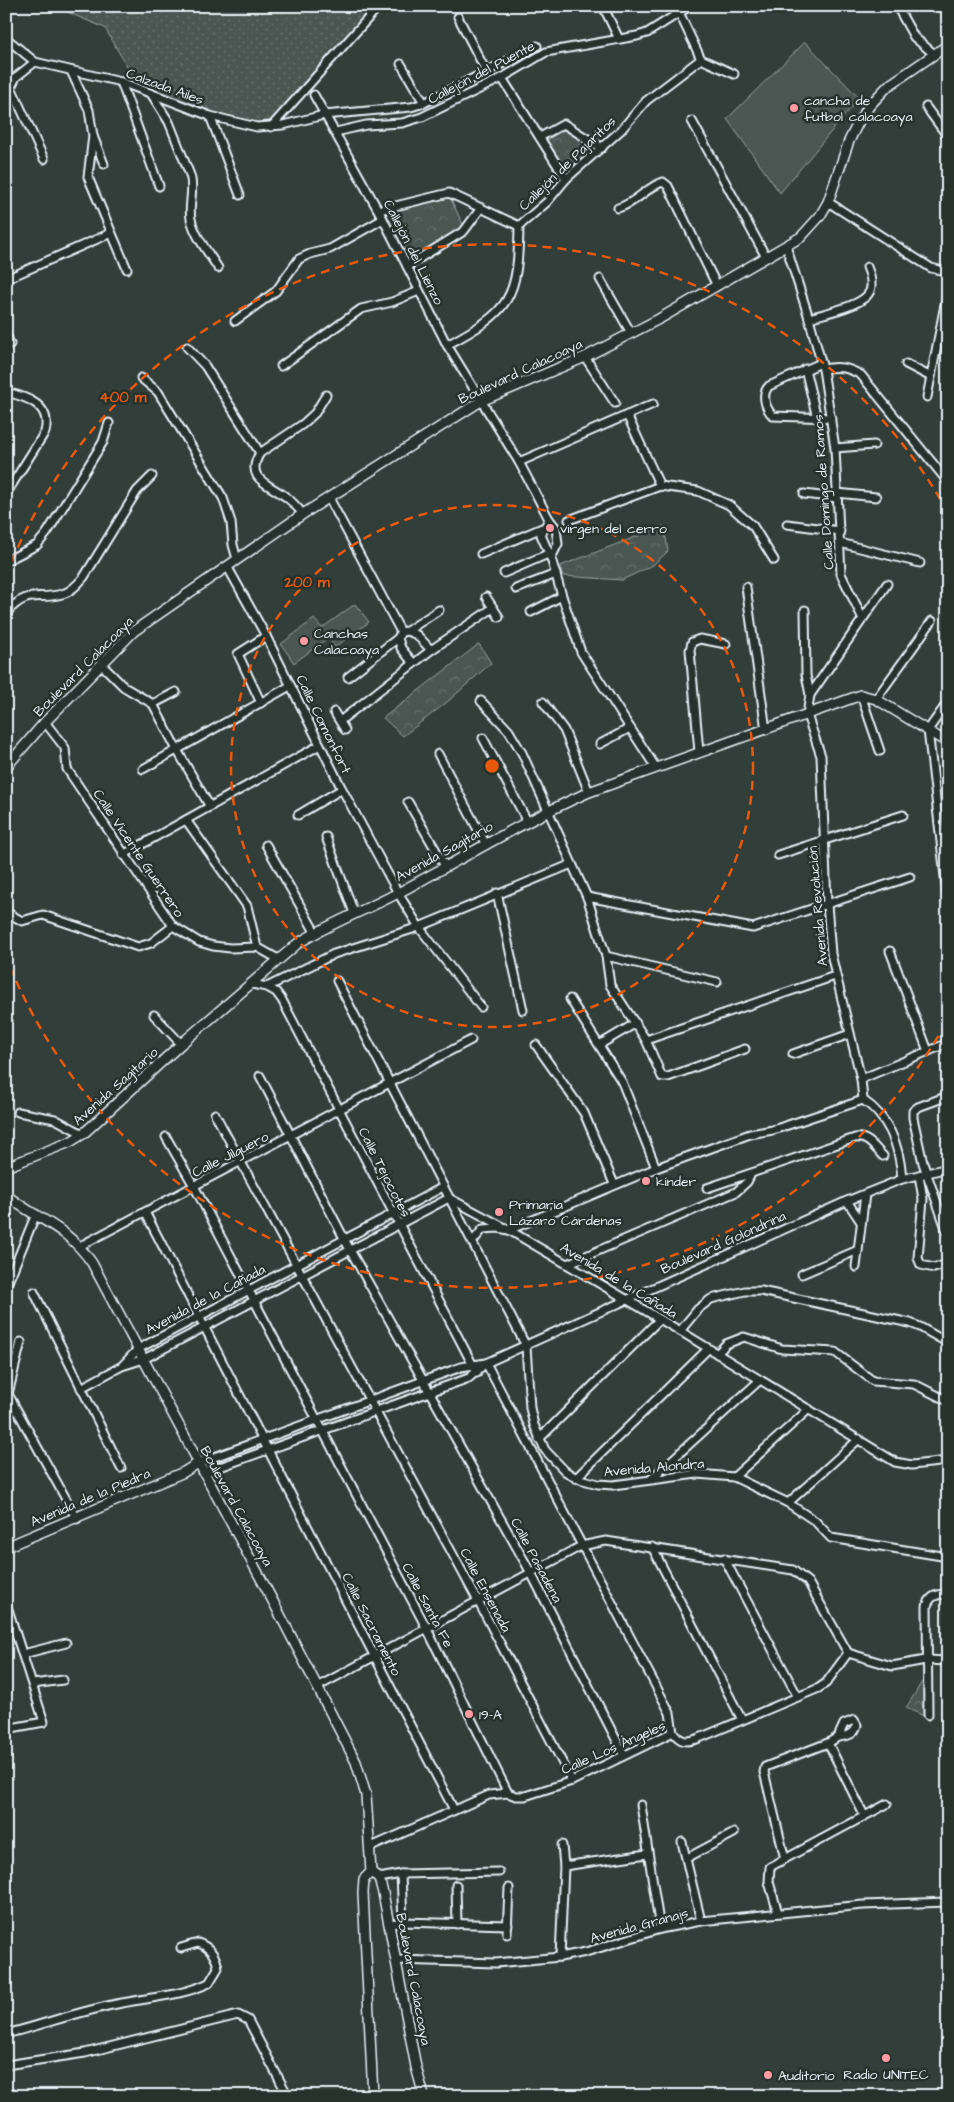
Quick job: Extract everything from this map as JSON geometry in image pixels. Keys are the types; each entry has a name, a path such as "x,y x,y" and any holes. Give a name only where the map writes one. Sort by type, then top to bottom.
{"street":[{"path":"270,127 379,6"},
{"path":"603,6 619,39"},
{"path":"676,6 701,60 734,74"},
{"name":"Callejón del Puente","path":"336,132 366,125 402,123 422,117 502,78 546,52 647,33 681,14 690,6"},
{"path":"899,10 914,36 934,54"},
{"path":"458,17 487,73"},
{"name":"Calzada Ailes","path":"6,38 35,62 121,82 210,116 257,127 270,127 324,115 411,107 424,103 487,73 537,46"},
{"name":"Boulevard Calacoaya","path":"6,767 45,722 101,664 146,622 302,514 481,401 585,357 631,334 786,246 811,228 828,202 858,121 888,86 948,45"},
{"name":"Callejón de Pajaritos","path":"448,345 494,316 507,300 517,276 519,226 547,202 566,179 621,130 646,101 701,60"},
{"path":"35,62 16,76 11,87 44,159"},
{"path":"401,64 424,103"},
{"path":"71,71 89,110 93,136 104,164"},
{"path":"502,78 566,179"},
{"path":"121,82 159,186"},
{"path":"152,95 169,122 190,175 193,192 191,218 194,226 218,268"},
{"name":"Callejón del Lienzo","path":"314,95 384,219 448,345 519,462 549,519 556,528 558,536 550,556"},
{"path":"926,107 948,137"},
{"path":"210,116 240,195"},
{"path":"692,121 766,257"},
{"path":"540,137 564,124 602,148"},
{"path":"93,136 88,177 127,269"},
{"path":"618,208 636,201 663,182 668,186 717,286"},
{"path":"379,210 449,193 519,226"},
{"path":"828,202 931,268 948,272"},
{"path":"407,266 464,231 482,208"},
{"path":"235,321 276,291 299,259 330,249 384,219"},
{"path":"6,279 111,233"},
{"name":"Calle Domingo de Ramos","path":"786,246 810,318 822,366 831,418 835,448 841,574 862,617"},
{"path":"810,318 864,299 870,290 871,279 867,267"},
{"path":"600,279 631,334"},
{"path":"927,397 948,289"},
{"path":"281,366 361,309 398,300 419,291"},
{"path":"6,334 10,344"},
{"path":"187,348 204,366 260,454"},
{"path":"585,357 615,403"},
{"path":"906,364 930,377"},
{"path":"831,418 773,416 768,410 765,397 766,389 805,369 838,366 850,369 861,376 948,482"},
{"path":"805,369 816,418"},
{"path":"141,378 158,392 223,498 231,522 233,545 237,559"},
{"path":"6,392 31,400 41,407 47,423 45,432 6,494"},
{"path":"302,514 286,496 260,481 256,475 256,460 260,454 302,424 315,412 326,395"},
{"path":"519,462 653,404"},
{"path":"627,416 660,486"},
{"path":"6,561 37,545 47,533 103,442 109,423"},
{"path":"835,448 874,445"},
{"path":"6,613 24,598 36,595 62,594 74,588 84,577 137,491 152,476"},
{"path":"569,520 660,486 698,491 729,505 753,526 774,560"},
{"path":"804,494 876,497"},
{"path":"328,498 402,633 401,648 413,663"},
{"path":"481,554 542,528 549,519"},
{"path":"787,524 840,531"},
{"path":"542,528 541,535 550,556 582,652 656,768"},
{"path":"840,543 920,563"},
{"path":"504,573 550,556"},
{"name":"Calle Comonfort","path":"227,566 266,636 342,789 398,893 418,927 481,1007"},
{"path":"516,590 556,574"},
{"path":"810,695 860,625 862,617 876,602 887,584"},
{"path":"746,587 766,730"},
{"path":"531,612 562,596"},
{"path":"486,597 499,616"},
{"path":"340,721 413,663 494,608"},
{"path":"348,677 402,633 439,610"},
{"path":"806,610 806,676 810,695 807,715"},
{"path":"876,699 932,621"},
{"path":"402,633 421,638 431,650"},
{"path":"261,703 238,654 266,636"},
{"path":"699,752 690,650 692,642 700,639 726,644"},
{"path":"101,664 124,687 154,704 176,748 210,807"},
{"path":"143,769 176,748 290,686"},
{"path":"154,704 176,692"},
{"path":"861,695 876,699 948,743"},
{"path":"861,695 880,752"},
{"name":"Avenida Sagitario","path":"6,1167 70,1142 83,1134 181,1044 252,984 278,959 315,932 398,893 485,843 548,810 589,792 861,695"},
{"path":"481,701 517,742 587,897 606,956 610,985 646,1040 662,1077 668,1078 745,1049"},
{"path":"543,702 564,730 589,792"},
{"path":"948,702 928,730 948,902"},
{"path":"334,712 345,730"},
{"name":"Avenida Revolución","path":"807,715 821,756 827,904 835,976 861,1079 863,1097"},
{"name":"Calle Vicente Guerrero","path":"45,722 65,748 66,769 173,926 199,942 213,946 230,948 257,947"},
{"path":"600,744 630,728"},
{"path":"483,738 527,821"},
{"path":"123,855 320,746"},
{"path":"438,754 485,843"},
{"path":"298,815 342,789"},
{"path":"408,802 446,866"},
{"path":"778,855 903,815"},
{"path":"186,820 247,906 257,947 278,959"},
{"path":"326,837 354,914"},
{"path":"266,846 315,932"},
{"path":"252,984 267,987 334,954 418,927 497,893 572,864"},
{"path":"587,897 753,928 910,876"},
{"path":"497,893 523,1010"},
{"path":"6,912 22,921 43,915 138,947 151,943 173,926"},
{"path":"890,950 928,1051"},
{"path":"606,956 717,982"},
{"path":"646,1040 835,976"},
{"path":"337,981 526,1346"},
{"name":"Calle Tejocotes","path":"267,987 276,992 282,1000 392,1214 477,1373"},
{"path":"570,999 628,1094 656,1168"},
{"path":"154,1015 181,1044"},
{"path":"599,1045 636,1023"},
{"path":"792,1054 850,1034"},
{"name":"Calle Jilguero","path":"80,1246 391,1084 471,1040"},
{"path":"861,1079 948,1043"},
{"path":"536,1045 584,1113 614,1184"},
{"name":"Calle Pasadena","path":"260,1076 350,1250 531,1573 624,1755"},
{"path":"948,1096 918,1107 914,1112 913,1118 922,1174 923,1199 918,1258 922,1265 928,1267 948,1264"},
{"path":"472,1241 483,1229 498,1228 509,1230 614,1184 656,1168 757,1132 773,1130 863,1097 874,1107 895,1138 898,1146 902,1179"},
{"path":"18,1112 55,1119 83,1134"},
{"name":"Calle Ensenada","path":"215,1114 478,1601 572,1780"},
{"name":"Calle Santa Fe","path":"166,1137 255,1301 315,1420 426,1629 508,1793"},
{"path":"707,1188 862,1137 883,1156"},
{"name":"Boulevard Golondrina","path":"198,1463 422,1381 473,1364 486,1363 624,1299 848,1201 902,1179 948,1168"},
{"path":"567,1264 736,1192 747,1182 751,1174"},
{"path":"922,1174 948,1234"},
{"name":"Avenida de la Cañada","path":"122,1366 138,1349 443,1186"},
{"path":"856,1267 865,1194"},
{"name":"Boulevard Calacoaya","path":"6,1195 68,1234 80,1246 92,1263 235,1530 362,1777 366,1795 371,1847 371,1872 364,1879 363,1893 373,2096"},
{"name":"Avenida de la Cañada","path":"122,1366 144,1359 449,1198 567,1264 887,1457 903,1464 948,1461"},
{"path":"848,1201 862,1222"},
{"name":"Calle Sacramento","path":"145,1212 454,1810"},
{"path":"6,1287 36,1214"},
{"path":"802,1274 858,1250"},
{"path":"680,1331 698,1310 712,1299 728,1294 762,1291 910,1323 948,1343"},
{"path":"34,1292 120,1468"},
{"path":"539,1439 659,1320"},
{"path":"717,1354 726,1344 744,1338 782,1349 835,1352 845,1358 866,1377 873,1380 914,1384 948,1401"},
{"path":"21,1342 8,1394 76,1519"},
{"name":"Avenida Alondra","path":"526,1346 530,1408 539,1439 554,1461 576,1478 598,1484 613,1485 697,1474 734,1477 788,1504 815,1521 831,1538 840,1541 948,1557"},
{"path":"576,1478 708,1349"},
{"path":"486,1363 500,1384 582,1546 670,1713 673,1732"},
{"name":"Boulevard Golondrina","path":"203,1473 430,1393 477,1373 486,1363"},
{"path":"81,1388 122,1366"},
{"path":"651,1479 760,1380"},
{"path":"734,1477 809,1409"},
{"path":"788,1504 859,1439"},
{"name":"Avenida de la Piedra","path":"6,1547 184,1472 198,1463"},
{"name":"Avenida de la Piedra","path":"184,1472 203,1473"},
{"path":"317,1687 582,1546 606,1541 784,1567 801,1574 808,1582 848,1653 892,1666 926,1660 948,1662"},
{"path":"652,1547 742,1720"},
{"path":"724,1558 798,1697"},
{"path":"928,1715 926,1660 929,1599 936,1595 948,1595"},
{"path":"6,1603 44,1722 6,1729"},
{"path":"23,1654 66,1642"},
{"name":"Calle Los Ángeles","path":"371,1847 490,1795 508,1793 516,1796 525,1796 572,1780 673,1732 680,1740 688,1742 798,1697 826,1683 848,1653"},
{"path":"33,1684 63,1680"},
{"path":"785,1859 764,1772 765,1767 838,1738"},
{"path":"828,1743 864,1815"},
{"path":"778,1913 768,1874 770,1867 887,1804"},
{"path":"641,1805 660,1929"},
{"path":"687,1858 734,1833"},
{"path":"682,1842 701,1921"},
{"path":"560,1957 564,1866 562,1845"},
{"path":"564,1866 647,1854"},
{"path":"371,1872 379,1878 401,1874 498,1872"},
{"path":"401,1874 403,1922"},
{"name":"Boulevard Calacoaya","path":"379,1878 390,1924 416,2067 424,2096"},
{"path":"456,1885 456,1924"},
{"path":"508,1934 509,1888"},
{"name":"Avenida Granajs","path":"397,1960 496,1963 560,1957 586,1952 660,1929 701,1921 863,1905 948,1902"},
{"path":"390,1924 403,1922 508,1925"},
{"path":"6,2034 70,2015 124,2002 158,1999 209,1983 218,1968 216,1959 210,1950 198,1943 181,1948"},
{"path":"6,2065 72,2056 181,2030 232,2015 243,2016 248,2020 288,2096"}],"green space":[{"path":"53,6 378,6 270,126 213,114 138,86 105,28"},
{"name":"cancha de futbol calacoaya","path":"805,42 859,98 780,193 727,119"},
{"path":"568,127 598,148 565,171 546,141"},
{"path":"449,195 464,227 406,262 381,213"},
{"path":"664,526 668,551 653,565 622,580 563,576 560,566"},
{"path":"355,604 369,622 335,647 328,638 294,663 281,644 314,619 322,628"},
{"path":"479,644 491,663 446,703 403,736 383,718"},
{"path":"925,1677 924,1716 906,1708"}],"place":[{"name":"cancha de futbol calacoaya","path":"794,108"},
{"name":"virgen del cerro","path":"550,528"},
{"name":"Canchas Calacoaya","path":"304,641"},
{"name":"kínder","path":"646,1181"},
{"name":"Primaria Lázaro Cárdenas","path":"499,1212"},
{"name":"19-A","path":"469,1714"},
{"name":"Radio UNITEC","path":"886,2058"},
{"name":"Auditorio","path":"768,2075"}]}
